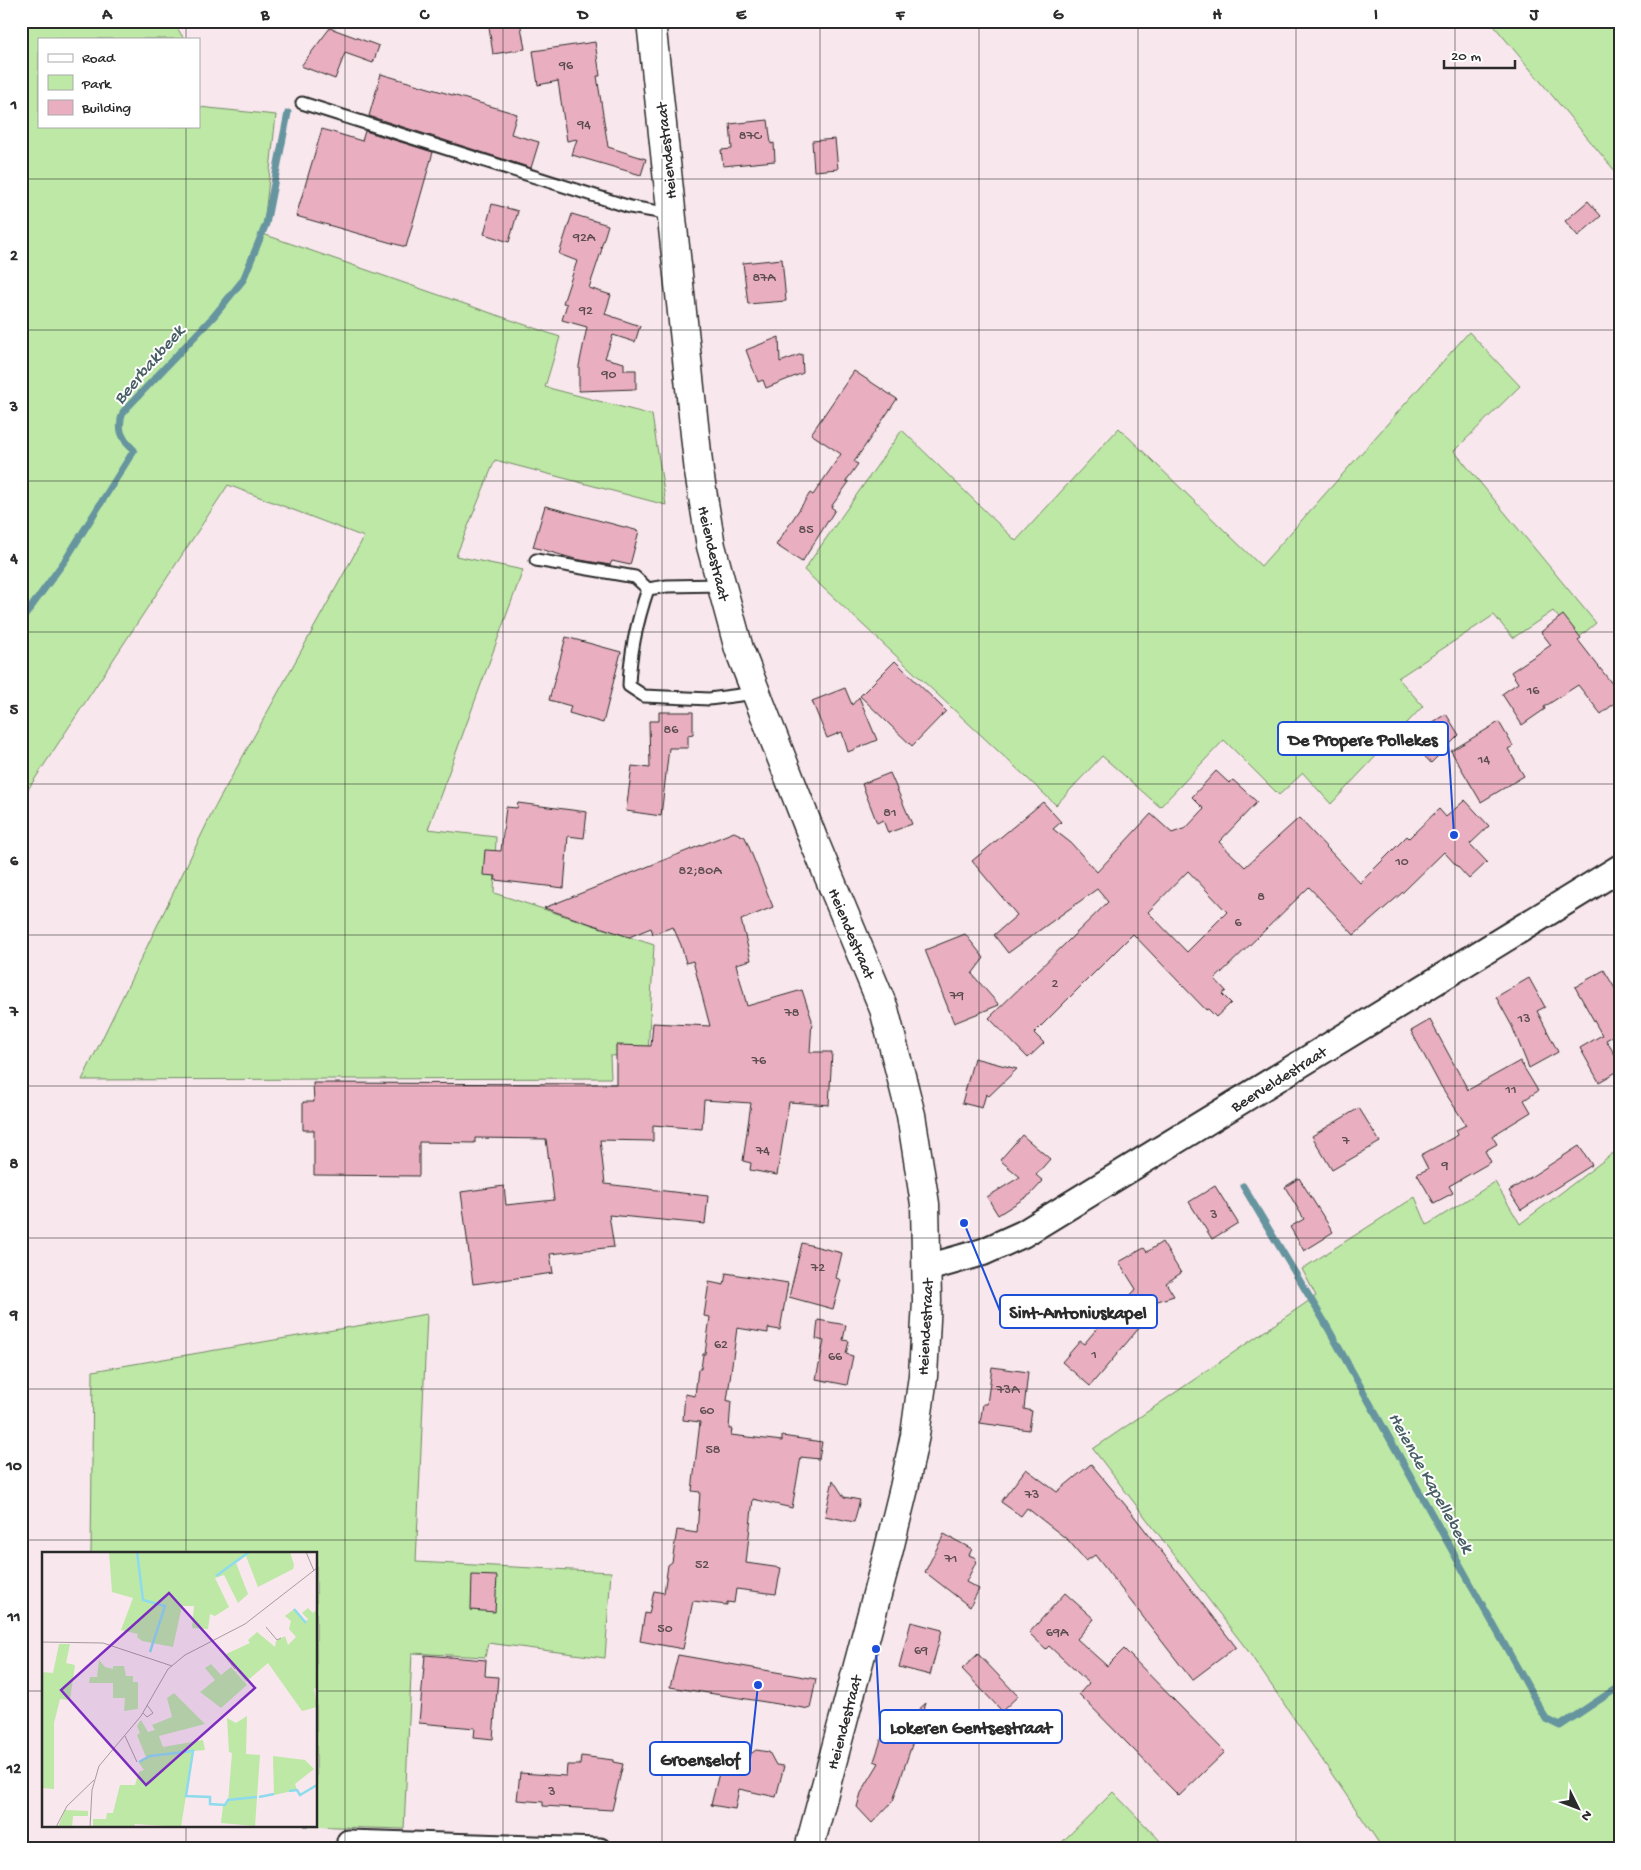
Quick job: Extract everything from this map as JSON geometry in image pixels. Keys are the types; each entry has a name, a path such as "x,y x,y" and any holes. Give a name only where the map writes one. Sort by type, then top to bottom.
{"main road":[{"name":"Heiendestraat","path":"651,21 699,472 710,546 739,649 814,841 884,1009 911,1115 925,1204 927,1268 922,1376 915,1434 904,1488 809,1849"}],"street":[{"name":"Beerveldestraat","path":"927,1268 983,1252 1023,1234 1620,868"},
{"path":"348,1841 600,1849"}],"lane":[{"path":"302,103 630,207 671,214"},
{"path":"536,560 635,577 648,589"},
{"path":"648,589 667,586 721,585"},
{"path":"648,589 637,620 630,663 629,686 644,696 710,699 756,693"}],"green space":[{"path":"21,21 173,21 183,38 38,38 38,128 200,128 200,107 276,115 263,234 560,337 545,387 652,415 666,505 495,460 456,556 523,570 428,829 496,837 494,893 654,945 648,1054 610,1056 611,1078 82,1080 215,807 364,537 228,485 21,800"},
{"path":"1490,21 1620,21 1620,177"},
{"path":"1469,332 1520,386 1454,451 1596,623 1577,639 1553,611 1513,638 1494,615 1398,678 1423,706 1331,804 1303,773 1279,795 1224,740 1160,807 1102,756 1056,805 804,570 902,430 1016,541 1119,428 1261,566"},
{"path":"1620,1148 1620,1849 1383,1849 1248,1651 1093,1449 1316,1296 1302,1269 1415,1197 1427,1225 1495,1182 1520,1224"},
{"path":"427,1314 416,1562 611,1572 605,1658 488,1643 485,1657 412,1653 404,1829 318,1826 318,1552 91,1552 93,1371"},
{"path":"1113,1792 1168,1849 1055,1849"},
{"path":"130,1844 243,1849 127,1849"}],"building":[{"path":"488,21 520,21 525,49 493,54"},
{"path":"330,28 379,46 373,63 345,53 335,79 301,66"},
{"path":"595,42 600,76 597,76 608,147 646,159 641,175 572,155 577,139 567,141 558,81 538,85 533,51"},
{"path":"381,74 517,114 511,134 539,142 531,168 369,116"},
{"path":"768,120 771,144 774,143 775,161 723,166 721,150 732,149 730,124"},
{"path":"322,129 362,141 365,131 433,152 406,247 296,216"},
{"path":"835,139 838,169 814,171 812,141"},
{"path":"1588,201 1601,216 1578,236 1565,221"},
{"path":"492,204 518,211 509,242 484,234"},
{"path":"572,214 608,225 589,288 611,295 605,314 640,326 635,342 613,335 605,358 624,363 624,370 636,370 636,389 579,391 579,366 587,327 562,320 567,304 563,303 577,261 559,254"},
{"path":"782,259 786,301 748,304 743,263"},
{"path":"779,337 780,362 802,354 803,373 766,388 763,380 758,382 746,350"},
{"path":"854,371 897,399 854,462 858,464 846,481 849,482 831,507 835,510 802,562 776,545 810,493 813,495 841,454 811,434"},
{"path":"545,506 639,531 630,565 612,561 610,565 575,559 533,547"},
{"path":"1563,615 1581,638 1578,640 1620,694 1620,699 1601,714 1578,685 1544,707 1545,709 1522,725 1502,694 1518,683 1511,672 1551,645 1541,632"},
{"path":"566,637 621,652 603,723 569,713 571,706 549,700"},
{"path":"895,661 946,711 912,746 860,696"},
{"path":"845,688 852,705 859,697 877,740 848,752 842,732 827,738 812,701"},
{"path":"659,712 693,712 693,734 688,735 688,748 669,748 661,816 626,811 632,766 650,768 649,721 659,721"},
{"path":"1446,714 1459,735 1431,763 1407,738"},
{"path":"1499,722 1513,746 1508,749 1524,776 1481,802 1451,751"},
{"path":"1216,771 1229,783 1233,780 1257,802 1219,842 1245,867 1299,818 1360,883 1407,836 1409,838 1439,809 1446,817 1465,800 1489,826 1470,844 1487,862 1469,879 1444,852 1403,892 1354,935 1309,887 1215,979 1226,991 1222,994 1231,1003 1216,1017 1208,1009 1206,1010 1133,934 1034,1033 1044,1043 1028,1058 989,1018 1108,902 1097,889 1008,953 994,935 1017,915 972,861 1043,802 1061,822 1053,829 1071,843 1097,872 1151,814 1172,833 1186,828 1204,809 1192,797","holes":["1188,871 1227,912 1187,952 1148,912"]},
{"path":"890,773 912,824 888,833 883,820 877,823 862,784"},
{"path":"518,803 587,812 584,838 568,836 564,888 495,880 496,876 483,875 485,850 501,851 506,807 517,808"},
{"path":"734,832 745,837 773,907 741,920 751,960 736,964 747,1006 802,990 812,1020 810,1052 832,1052 829,1105 789,1102 777,1175 750,1170 751,1163 743,1161 751,1103 704,1100 702,1129 653,1125 653,1141 600,1140 605,1184 708,1196 705,1224 609,1215 614,1247 550,1254 553,1273 473,1284 461,1192 504,1186 506,1205 554,1200 546,1139 475,1138 475,1143 419,1142 419,1176 314,1175 314,1130 303,1130 303,1102 314,1102 313,1083 616,1084 616,1045 651,1046 653,1023 710,1026 693,961 686,963 673,927 653,934 651,928 629,937 544,908"},
{"path":"965,934 984,958 972,974 999,1005 954,1023 925,950"},
{"path":"1604,970 1620,997 1620,1032 1606,1040 1620,1063 1620,1070 1599,1082 1580,1048 1602,1035 1575,987"},
{"path":"1529,978 1545,1007 1537,1011 1558,1052 1529,1068 1512,1026 1496,997"},
{"path":"1430,1020 1468,1090 1520,1061 1538,1091 1524,1100 1531,1112 1492,1136 1497,1144 1485,1151 1491,1162 1449,1186 1453,1193 1434,1203 1417,1174 1428,1169 1421,1155 1458,1135 1456,1130 1466,1125 1439,1083 1411,1031"},
{"path":"974,1058 1017,1069 989,1096 986,1094 982,1108 962,1103"},
{"path":"1359,1108 1380,1142 1332,1170 1312,1136"},
{"path":"1022,1135 1050,1159 1036,1175 1043,1181 1031,1194 998,1215 987,1197 1020,1177 1000,1160"},
{"path":"1579,1146 1592,1165 1521,1210 1509,1191"},
{"path":"1299,1178 1333,1232 1304,1251 1290,1227 1304,1219 1285,1187"},
{"path":"1215,1186 1238,1223 1212,1239 1189,1202"},
{"path":"1162,1242 1181,1273 1166,1283 1174,1296 1122,1312 1140,1327 1090,1386 1062,1362 1080,1341 1084,1344 1110,1313 1113,1315 1136,1289 1119,1262 1144,1248 1147,1252"},
{"path":"802,1243 842,1253 836,1278 841,1280 833,1309 789,1297"},
{"path":"726,1273 788,1283 780,1330 768,1328 768,1333 737,1328 727,1401 731,1401 729,1429 732,1429 731,1435 782,1441 782,1436 822,1442 819,1459 801,1457 792,1508 753,1499 746,1563 781,1568 776,1594 736,1589 734,1603 727,1602 727,1605 693,1601 683,1649 640,1641 645,1613 649,1614 654,1591 664,1593 668,1565 672,1562 677,1530 697,1533 700,1492 692,1491 700,1422 683,1420 685,1394 695,1396 698,1369 701,1369 703,1354 705,1354 710,1317 704,1316 709,1282 724,1285"},
{"path":"818,1320 846,1325 843,1340 849,1341 846,1354 853,1356 847,1385 816,1379 824,1341 816,1339"},
{"path":"992,1367 1028,1372 1024,1409 1032,1411 1029,1430 980,1423 983,1404 987,1404"},
{"path":"1091,1464 1127,1507 1236,1647 1192,1680 1095,1555 1086,1561 1068,1540 1027,1508 1021,1516 1001,1502 1026,1469 1057,1492"},
{"path":"833,1480 844,1497 860,1500 854,1522 825,1516"},
{"path":"944,1534 972,1549 969,1555 976,1558 976,1562 966,1582 979,1589 970,1607 925,1572"},
{"path":"472,1575 497,1576 495,1612 471,1610"},
{"path":"1065,1593 1094,1619 1077,1639 1107,1666 1124,1649 1225,1752 1179,1796 1079,1694 1089,1683 1049,1646 1046,1649 1029,1633"},
{"path":"911,1622 942,1630 930,1675 899,1667"},
{"path":"978,1654 1018,1696 1002,1711 962,1669"},
{"path":"425,1655 486,1660 485,1676 498,1677 493,1739 474,1737 475,1728 419,1723"},
{"path":"678,1655 816,1679 810,1709 670,1687"},
{"path":"926,1703 893,1801 872,1823 857,1807 861,1793 879,1763 874,1761 889,1717 893,1719 894,1716 907,1720"},
{"path":"725,1749 752,1753 756,1750 769,1752 776,1765 784,1766 776,1797 739,1789 735,1809 711,1805"},
{"path":"581,1756 613,1760 613,1762 623,1764 612,1810 543,1806 543,1802 517,1800 520,1773 566,1776 567,1765 580,1765"}],"waterway":[{"name":"Beerbakbeek","path":"21,621 66,559 134,450 121,433 120,423 123,412 214,316 243,280 266,224 288,113"},
{"name":"Heiende Kapellebeek","path":"1243,1186 1324,1321 1546,1719 1560,1726 1620,1686"}],"place":[{"name":"De Propere Pollekes","path":"1454,835"},
{"name":"Sint-Antoniuskapel","path":"964,1223"},
{"name":"Lokeren Gentsestraat","path":"876,1649"},
{"name":"Groenselof","path":"758,1685"}]}
